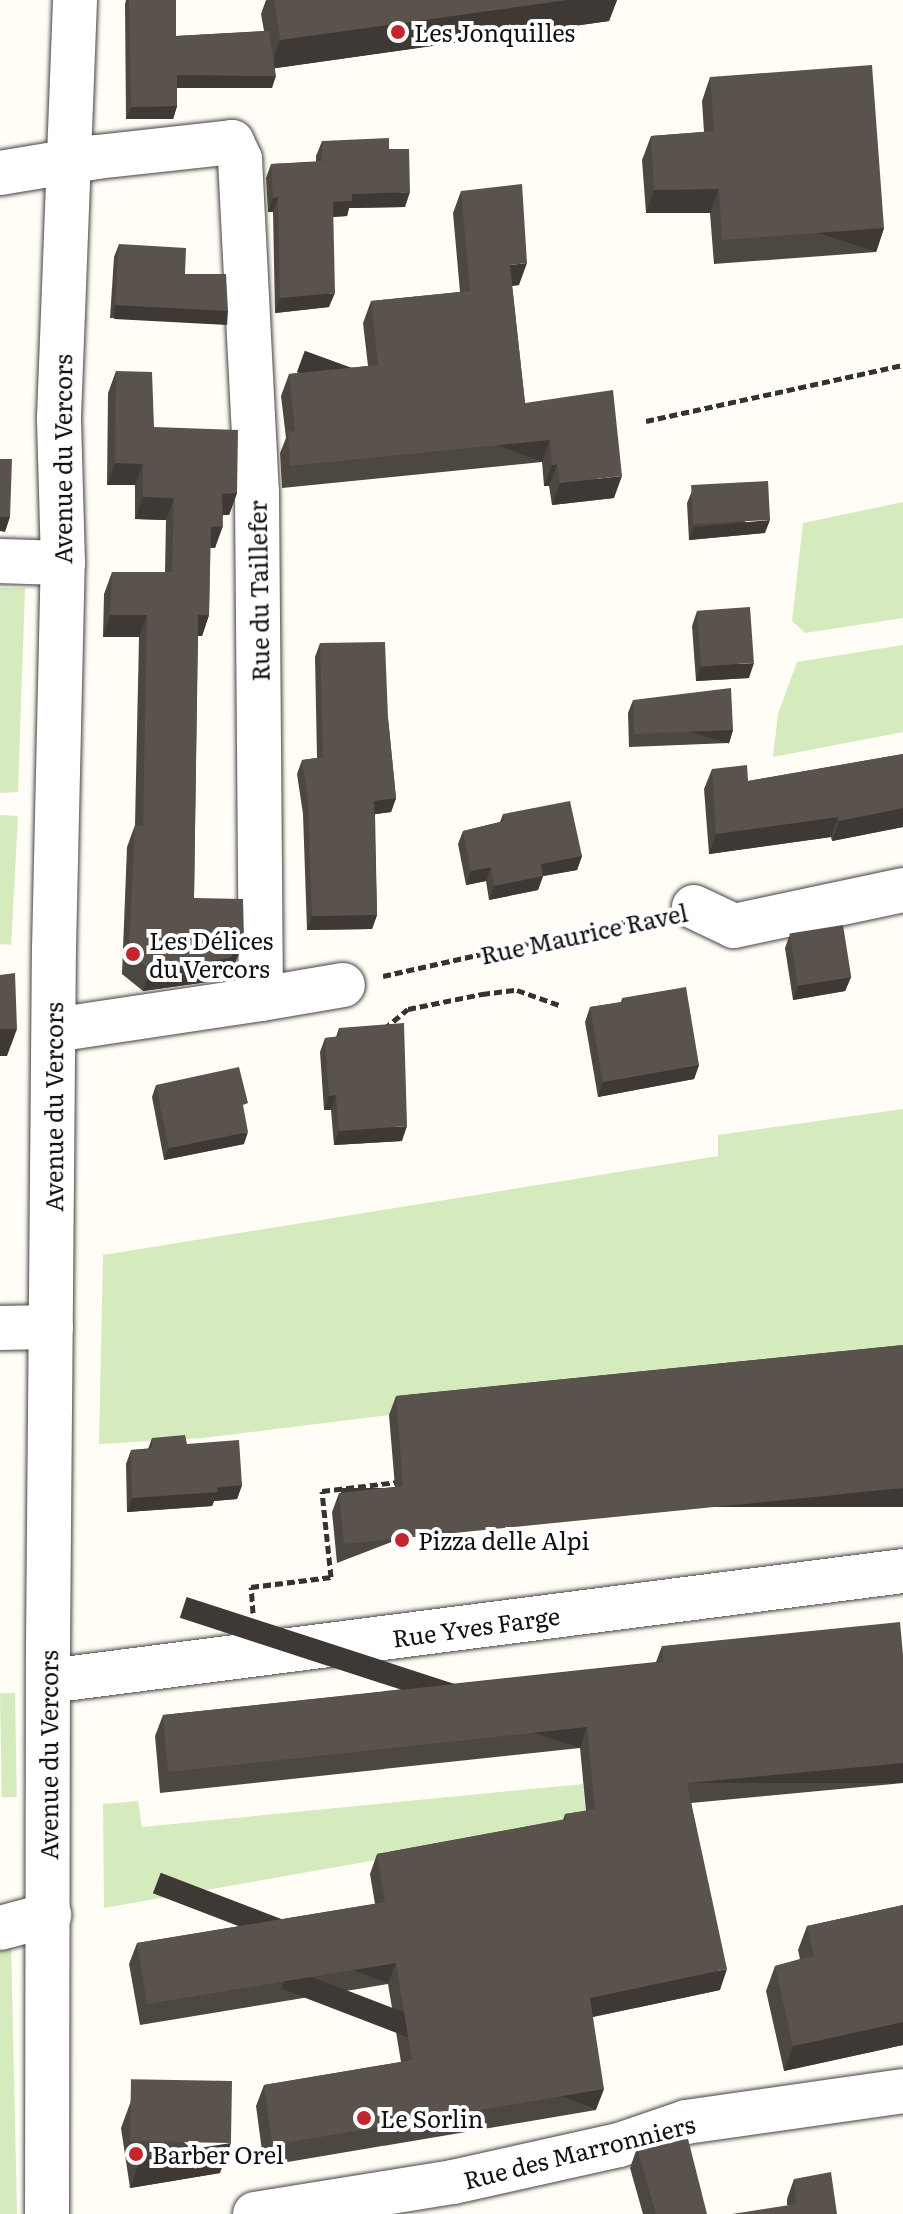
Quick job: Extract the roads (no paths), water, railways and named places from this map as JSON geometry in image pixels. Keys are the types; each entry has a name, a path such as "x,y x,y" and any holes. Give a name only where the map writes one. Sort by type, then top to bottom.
{"street":[{"name":"Avenue du Vercors","path":"47,2214 51,1327 63,563 59,417 66,162 75,0"},
{"name":"Rue du Taillefer","path":"66,162 232,142 240,159 257,492 261,999"},
{"path":"0,173 66,162"},
{"path":"0,561 63,563"},
{"name":"Rue Maurice Ravel","path":"694,907 734,926 903,890"},
{"path":"54,1030 343,985"},
{"path":"0,1328 51,1327"},
{"name":"Rue Yves Farge","path":"49,1681 903,1571"},
{"path":"0,1928 49,1915"},
{"name":"Rue des Marronniers","path":"255,2214 453,2182 619,2145 686,2122 903,2091"}],"place":[{"name":"Les Jonquilles","path":"398,32"},
{"name":"Les Délices du Vercors","path":"133,954"},
{"name":"Pizza delle Alpi","path":"402,1540"},
{"name":"Le Sorlin","path":"364,2118"},
{"name":"Barber Orel","path":"136,2154"}]}
